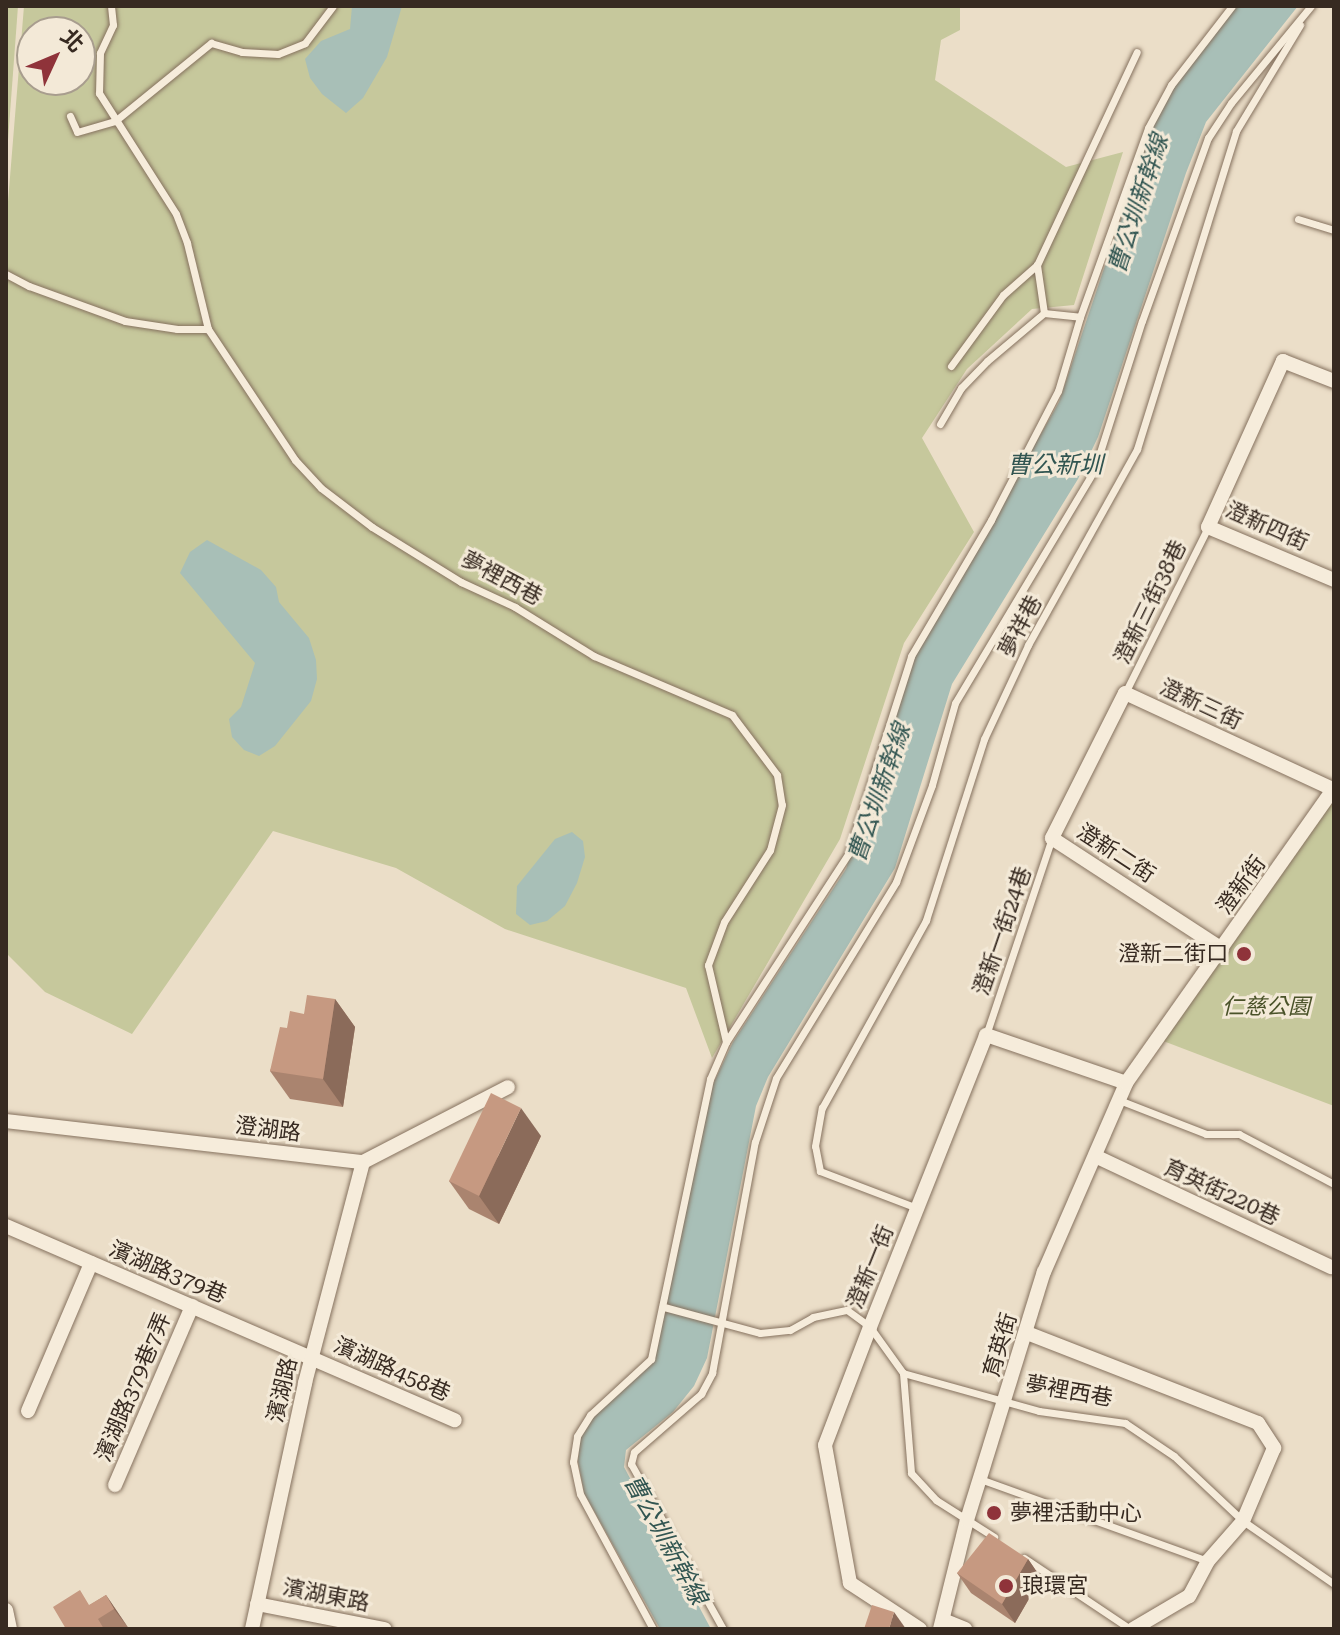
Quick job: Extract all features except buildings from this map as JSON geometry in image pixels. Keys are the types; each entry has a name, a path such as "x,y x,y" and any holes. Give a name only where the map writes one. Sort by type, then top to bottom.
{"street":[{"name":"澄新四街","path":"1333,379 1283,361 1208,527 1334,580"},
{"name":"澄新三街","path":"1088,767 1125,693 1334,789"},
{"name":"澄新二街","path":"1088,767 1052,838 1222,949"},
{"name":"澄新街","path":"1126,1083 1334,789"},
{"name":"澄新一街","path":"920,1629 850,1583 825,1445 986,1035"},
{"path":"986,1035 1126,1083"},
{"name":"育英街","path":"941,1624 967,1520 1044,1272 1126,1083"},
{"path":"363,1162 508,1087"},
{"name":"澄湖路","path":"6,1121 363,1162"},
{"name":"育英街220巷","path":"1095,1156 1331,1267"},
{"name":"濱湖路","path":"252,1629 312,1357 363,1162"},
{"name":"濱湖路379巷","path":"6,1226 312,1357"},
{"path":"28,1411 91,1263"},
{"name":"濱湖路379巷7弄","path":"115,1485 192,1306"},
{"name":"夢裡西巷","path":"1027,1333 1258,1423 1274,1448 1243,1521 1208,1561 1189,1596 1132,1629"},
{"name":"濱湖路458巷","path":"312,1357 455,1420"},
{"name":"濱湖東路","path":"257,1604 385,1629"},
{"path":"6,1610 10,1629"},
{"path":"941,1624 965,1629"}],"lane":[{"name":"夢裡西巷","path":"111,6 113,25 100,53 99,93 176,214 187,243 208,329 295,460 331,496 410,552 461,582 515,607 594,656 732,715 761,749 777,775 782,805 770,850 724,922 708,965 726,1042"},
{"path":"70,116 77,132 115,121 211,43 242,52 278,54 305,43 333,6"},
{"path":"653,1629 580,1494 573,1462 577,1436 590,1415 651,1359 710,1079 726,1042 848,854 911,656 991,520 1058,391 1080,317 1148,128 1171,85 1232,6"},
{"path":"723,1629 631,1464 634,1452 701,1394 712,1373 724,1322 755,1142 776,1078 896,882 932,785 955,703 1094,471 1142,321 1208,138 1231,103 1312,6"},
{"name":"夢祥巷","path":"917,1208 820,1171 815,1146 822,1108 926,920 984,739 1022,658 1137,449 1236,131 1312,6"},
{"path":"951,366 1003,295 1037,265 1137,52"},
{"path":"1298,219 1334,230"},
{"path":"1037,265 1044,313"},
{"path":"6,274 29,286 125,321 177,329 208,329"},
{"path":"940,424 961,388 987,361 1044,313 1080,317"},
{"name":"澄新三街38巷","path":"1125,693 1208,527"},
{"name":"澄新一街24巷","path":"986,1035 1052,838"},
{"path":"1119,1100 1206,1134 1239,1134 1334,1184"},
{"path":"664,1307 760,1333 790,1330 813,1317 847,1310 870,1327 903,1373 911,1473 936,1500 1005,1545"},
{"name":"夢裡西巷","path":"903,1373 1039,1411 1125,1423 1174,1456 1243,1521 1334,1584"},
{"path":"980,1479 1208,1561"},
{"path":"1017,1553 1132,1629"}],"green space":[{"path":"6,6 18,6 16,16 6,167"},
{"path":"24,6 960,6 960,30 941,40 935,80 1066,167 1123,152 1074,305 1032,309 967,369 922,438 974,532 904,643 840,839 712,1058 686,988 505,929 396,868 273,831 132,1034 45,992 6,953 6,226 17,96 96,96 96,16 23,16"},
{"name":"仁慈公園","path":"1334,788 1334,1106 1158,1039"}],"water":[{"path":"352,6 402,6 387,57 363,98 346,113 322,94 310,78 305,59 321,41 350,29"},
{"name":"曹公新圳","path":"1236,6 1298,6 1206,122 1098,437 1078,479 952,684 895,868 768,1077 756,1106 707,1358 694,1386 673,1412 626,1450 624,1467 711,1629 660,1629 584,1493 578,1461 580,1439 591,1419 655,1356 713,1084 733,1042 846,869 913,658 1059,402 1151,129 1173,88"},
{"path":"207,540 261,570 276,587 279,602 309,638 316,660 317,679 311,701 275,746 259,756 244,750 232,737 229,719 241,707 255,663 180,573 190,552"},
{"path":"572,832 583,841 585,857 577,883 565,906 547,921 530,925 516,914 517,886 555,839"}],"place":[{"name":"澄新二街口","path":"1244,954"},
{"name":"夢裡活動中心","path":"994,1513"},
{"name":"琅環宮","path":"1006,1586"}],"water label":[{"name":"曹公圳新幹線","path":"1139,204"},
{"name":"曹公圳新幹線","path":"880,793"},
{"name":"曹公圳新幹線","path":"665,1540"}]}
